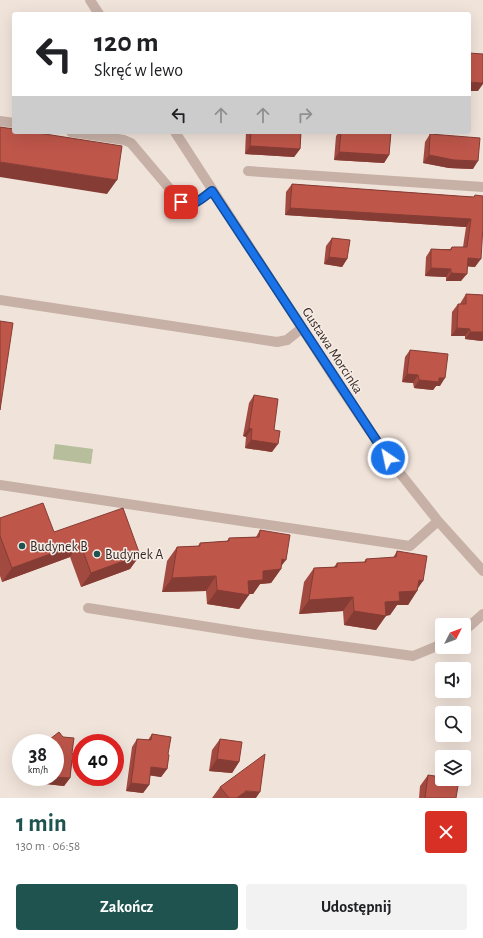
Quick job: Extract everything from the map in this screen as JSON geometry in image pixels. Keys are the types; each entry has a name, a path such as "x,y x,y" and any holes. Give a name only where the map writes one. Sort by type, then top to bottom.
{"street":[{"path":"90,0 98,12"},
{"path":"0,121 12,123"},
{"path":"84,134 124,140 131,143 181,202 186,205 193,204 212,191"},
{"name":"Gustawa Morcinka","path":"176,134 212,191 388,458 438,521 483,571"},
{"path":"248,171 483,187"},
{"path":"0,300 277,342 287,340 302,328"},
{"path":"0,485 410,546 438,521"},
{"path":"88,608 252,634 413,656 435,647"},
{"path":"471,625 483,614"}],"green space":[{"path":"55,444 93,449 91,464 53,459"}],"building":[{"path":"471,53 483,54 483,83 471,82"},
{"path":"0,127 12,129 12,134 45,134 122,146 117,180 0,162"},
{"path":"251,134 301,134 300,149 250,146"},
{"path":"341,134 391,134 389,155 339,152"},
{"path":"430,134 480,138 478,161 454,160 429,155"},
{"path":"292,184 458,196 483,196 481,259 468,258 467,274 451,273 451,269 431,268 431,249 451,250 452,247 467,247 471,219 290,208"},
{"path":"332,238 350,240 347,259 329,257"},
{"path":"466,294 483,295 483,332 470,332 470,329 457,328 458,304 466,304"},
{"path":"0,321 13,323 0,410"},
{"path":"410,350 448,354 445,378 439,378 439,382 419,380 418,375 407,374"},
{"path":"254,395 278,399 274,430 280,431 278,444 251,440 252,429 249,428"},
{"path":"43,503 54,532 123,508 140,555 91,573 80,543 12,568 0,536 0,518"},
{"path":"260,530 290,535 286,560 282,559 281,569 263,571 263,580 248,581 249,595 217,590 216,576 172,578 177,547 200,546 200,543 229,541 229,538 259,537"},
{"path":"397,551 427,556 423,581 419,580 417,591 399,592 400,601 385,602 386,616 354,611 353,597 309,600 314,568 337,567 337,563 366,562 366,559 396,557"},
{"path":"152,734 171,737 167,769 151,767 149,785 131,783 137,739 151,740"},
{"path":"64,737 72,738 70,778 64,778"},
{"path":"220,739 242,742 239,762 217,759"},
{"path":"265,754 260,792 246,791 237,798 229,798 220,787"},
{"path":"428,775 435,776 435,786 458,786 456,798 425,798"}],"place":[{"name":"Budynek B","path":"22,546"},
{"name":"Budynek A","path":"97,554"}],"route":[{"path":"181,202 186,205 193,204 212,191 388,458"}]}
